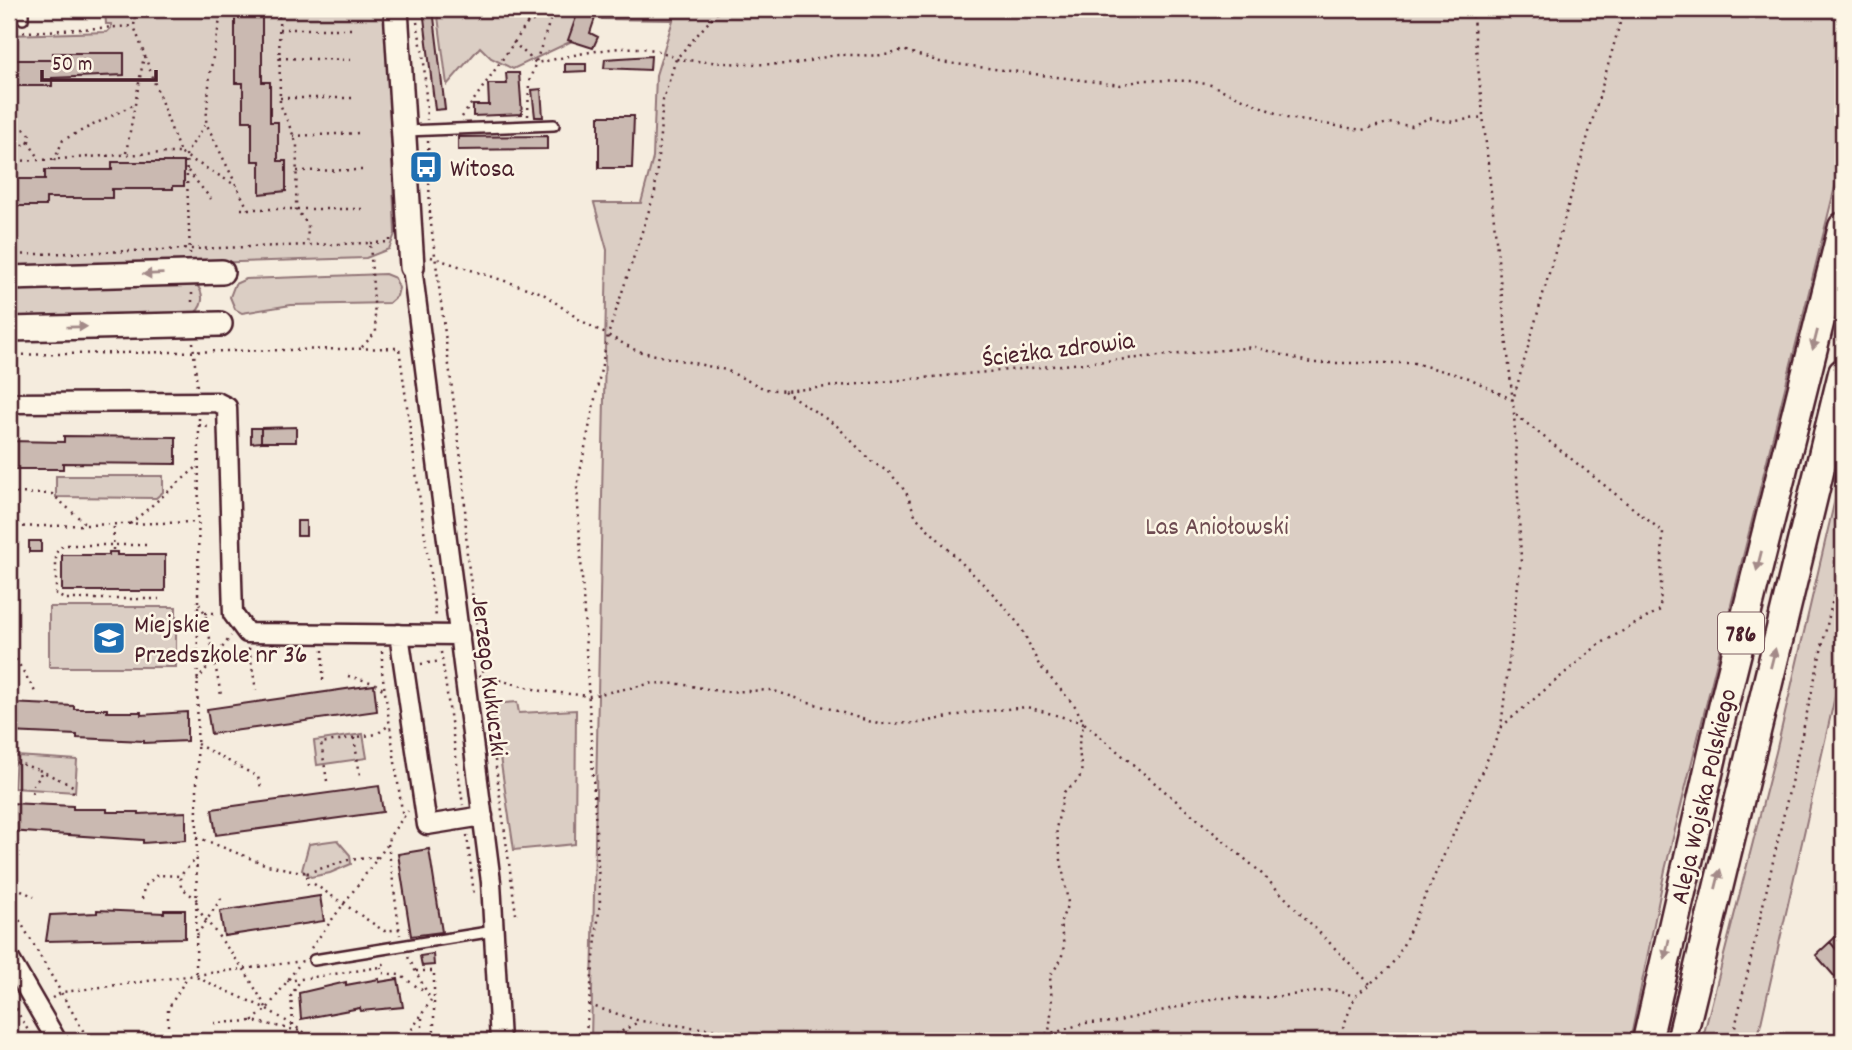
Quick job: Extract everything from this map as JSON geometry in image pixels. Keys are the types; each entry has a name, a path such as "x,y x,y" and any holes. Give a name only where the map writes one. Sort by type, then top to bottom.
{"main road":[{"name":"Aleja Wojska Polskiego","path":"1647,1041 1723,708 1843,227"},
{"name":"Aleja Wojska Polskiego","path":"1681,1041 1843,373"}],"street":[{"path":"396,9 417,131 412,267"},
{"name":"Jerzego Kukuczki","path":"412,267 483,816 486,932 500,1041"},
{"path":"9,278 222,272"},
{"path":"9,329 220,324"},
{"path":"9,403 217,402 227,407 233,614 243,628 460,635"},
{"path":"391,634 404,667 427,825 483,816"},
{"path":"9,958 57,1041"}],"lane":[{"path":"417,131 554,125"},
{"path":"314,960 486,932"}],"path":[{"path":"136,9 134,26 180,153"},
{"path":"135,15 143,15 149,9"},
{"path":"196,977 198,402 186,154 206,123 210,73 222,9"},
{"path":"279,9 280,98 297,144 296,209 308,225 307,246"},
{"path":"455,129 473,97 503,60 527,24 533,9"},
{"path":"584,1041 600,902 576,487 608,335 655,192 663,100 676,59 720,9"},
{"path":"1338,1041 1355,996 1371,985 1399,954 1501,727 1521,559 1513,400 1472,9"},
{"path":"1513,400 1624,9"},
{"path":"527,24 553,10"},
{"path":"527,126 529,82 553,10"},
{"path":"417,22 424,61 417,131 464,483 467,555 516,914"},
{"path":"9,33 134,26"},
{"path":"279,29 351,29"},
{"path":"513,42 536,63"},
{"path":"536,63 634,47 667,53 676,59 743,66 793,64 821,57 858,54 887,57 904,50 940,62 1106,83 1189,80 1211,85 1287,118 1362,130 1388,123 1410,126 1429,118 1448,122 1484,117"},
{"path":"126,153 144,56"},
{"path":"279,58 354,60"},
{"path":"280,98 357,99"},
{"path":"54,160 63,140 135,103"},
{"path":"206,123 248,209"},
{"path":"18,143 15,133 21,129 28,131 28,142 41,160"},
{"path":"293,136 360,132"},
{"path":"9,153 18,143 28,142"},
{"path":"9,161 126,153 180,153 186,154 237,186"},
{"path":"297,171 363,170"},
{"path":"188,171 211,199"},
{"path":"241,209 366,209"},
{"name":"Ścieżka zdrowia","path":"435,259 542,293 580,320 637,351 726,370 765,389 784,391 1255,347 1311,363 1414,363 1469,378 1513,400"},
{"path":"9,355 399,348 465,819 486,932"},
{"path":"784,391 837,426 871,461 890,473 906,492 916,517 996,597 1021,627 1039,665 1075,706 1084,723 1258,870 1371,985"},
{"path":"1501,727 1598,645 1660,610 1663,532 1514,413"},
{"path":"130,524 198,466"},
{"path":"9,494 51,494 88,525"},
{"path":"9,527 198,523"},
{"path":"113,550 114,525"},
{"path":"146,545 63,545 56,553 56,594 64,599 159,599"},
{"path":"1732,1041 1843,555"},
{"path":"198,603 205,613 221,695"},
{"path":"198,681 243,628"},
{"path":"243,628 256,690"},
{"path":"391,634 384,690 403,818"},
{"path":"9,648 37,695"},
{"path":"404,667 442,660"},
{"path":"465,676 485,674 542,691 590,696 654,683 680,684 724,692 771,690 878,724 919,723 970,713 1027,707 1084,723"},
{"path":"348,676 374,683 384,690"},
{"path":"1048,1041 1052,1005 1050,976 1061,960 1065,946 1060,924 1068,903 1056,829 1064,792 1079,781 1083,769 1079,745 1084,723"},
{"path":"327,780 321,743 377,734 390,725"},
{"path":"354,738 360,775"},
{"path":"197,744 258,777 262,791"},
{"path":"9,760 73,786 73,796"},
{"path":"32,794 33,785 41,776 39,771"},
{"path":"422,791 389,837 388,844 402,946 433,1000"},
{"path":"197,837 267,864 307,873 348,860 379,857"},
{"path":"252,1021 267,1009 388,844"},
{"path":"197,858 180,876 181,887 197,900"},
{"path":"307,873 309,885"},
{"path":"142,899 144,887 157,875 180,876"},
{"path":"9,883 34,897"},
{"path":"314,884 384,931 400,929"},
{"path":"197,935 222,897"},
{"path":"9,902 89,1041"},
{"path":"197,907 245,971 267,1009"},
{"path":"287,981 381,967 402,946"},
{"path":"9,1010 37,1007 63,992 245,971 314,960"},
{"path":"381,967 382,973 400,975 429,995"},
{"path":"416,971 434,971 433,1035"},
{"path":"196,977 267,1009 318,1041"},
{"path":"168,1026 168,1009 186,978"},
{"path":"293,1025 291,996 301,979"},
{"path":"990,1041 1049,1032 1084,1023 1114,1023 1216,998 1264,998 1333,990 1355,996"},
{"path":"9,997 34,1041"},
{"path":"404,1041 433,1000"},
{"path":"589,1005 640,1021 812,1041"},
{"path":"422,1014 422,1041"},
{"path":"9,1019 21,1040"},
{"path":"214,1023 252,1021 302,1031"},
{"path":"612,1041 617,1034 640,1021"},
{"path":"408,1035 452,1035 453,1041"}],"green space":[{"path":"105,9 386,9 395,234 389,249 366,258 9,269 9,35 107,32 111,24 106,24"},
{"path":"437,9 581,9 572,41 513,69 491,58 480,47 447,85"},
{"name":"Las Aniołowski","path":"605,9 1843,9 1843,155 1665,870 1630,1041 591,1041 607,250 594,203 641,203 653,158 656,75 673,20 602,19"},
{"path":"385,274 395,278 399,288 397,296 389,303 291,305 242,313 235,309 230,297 235,284 246,279"},
{"path":"195,283 201,292 202,301 190,316 9,321 9,286"},
{"path":"1843,465 1843,661 1757,1041 1702,1041 1776,752"},
{"path":"56,476 163,476 163,492 156,498 56,497"},
{"path":"49,607 176,607 176,667 49,667"},
{"path":"517,702 519,713 576,710 575,844 514,850 492,704"},
{"path":"363,734 367,758 317,765 314,741"},
{"path":"16,756 77,760 75,792 14,788"},
{"path":"337,840 350,855 351,864 311,877 302,870 309,844"}],"building":[{"path":"243,9 270,9 270,15 262,15 262,82 270,82 270,122 278,122 278,161 286,161 286,191 260,194 260,161 252,161 252,121 243,121 243,83 235,83 235,16 243,16"},
{"path":"423,9 433,9 445,109 435,110"},
{"path":"579,9 598,9 590,33 598,37 593,48 568,40"},
{"path":"53,53 124,53 124,75 52,78 52,86 9,86 9,60 53,60"},
{"path":"651,56 650,70 604,68 605,59"},
{"path":"565,64 586,64 586,71 565,72"},
{"path":"506,73 519,73 522,114 473,116 473,105 489,105 488,84 507,84"},
{"path":"541,89 543,117 535,117 532,90"},
{"path":"599,116 634,116 632,168 599,168"},
{"path":"547,136 547,149 458,150 458,137"},
{"path":"112,162 184,162 184,186 173,186 173,189 112,189 112,198 46,198 46,206 9,206 9,179 45,179 45,170 112,170"},
{"path":"296,427 296,442 261,442 261,428"},
{"path":"251,428 261,428 261,442 251,443"},
{"path":"64,436 176,437 176,464 63,463 63,469 9,469 9,441 64,442"},
{"path":"297,521 306,521 306,536 297,536"},
{"path":"29,541 41,541 41,552 29,552"},
{"path":"109,552 117,552 117,555 165,555 165,591 62,591 62,555 109,555"},
{"path":"374,685 377,711 211,734 207,709"},
{"path":"9,703 107,709 107,712 141,712 141,715 187,712 187,741 144,743 77,738 77,735 9,732"},
{"path":"379,786 383,812 216,835 212,809"},
{"path":"9,803 73,806 73,809 107,809 107,812 139,814 186,812 186,840 143,843 143,840 9,831"},
{"path":"429,849 442,932 411,936 398,854"},
{"path":"320,896 324,921 224,936 220,911"},
{"path":"97,910 164,913 164,910 185,910 185,938 46,941 50,915 97,913"},
{"path":"1843,930 1843,957 1830,942"},
{"path":"1830,942 1843,957 1843,970 1835,977 1816,955"},
{"path":"433,954 434,965 422,966 420,956"},
{"path":"379,979 379,982 398,979 403,1007 361,1011 360,1008 301,1019 299,993 346,982 346,985"}],"place":[{"name":"Witosa","path":"426,167"},
{"name":"Miejskie Przedszkole nr 36","path":"109,638"}]}
